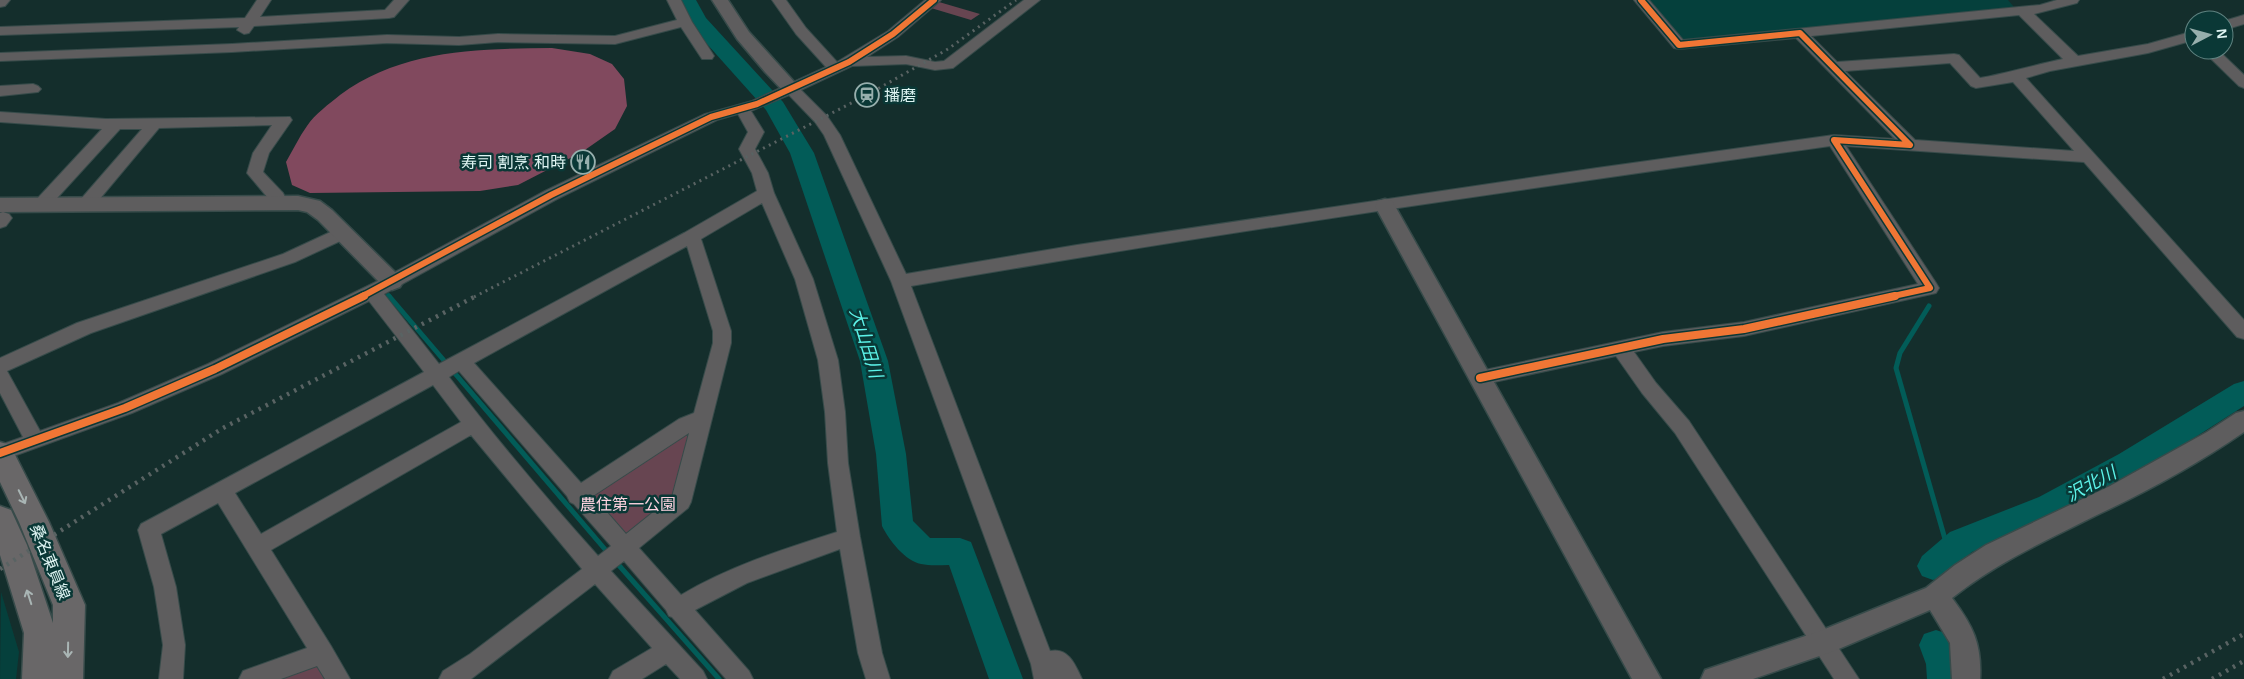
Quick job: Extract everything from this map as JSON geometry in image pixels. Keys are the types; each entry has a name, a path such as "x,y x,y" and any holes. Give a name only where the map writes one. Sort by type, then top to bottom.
{"main road":[{"name":"桑名東員線","path":"14,449 34,522 69,606 67,679"},
{"name":"桑名東員線","path":"0,519 12,546 40,633 38,679"}],"street":[{"path":"0,3 3,0"},
{"path":"232,48 264,0"},
{"path":"0,31 248,22 389,14 402,0"},
{"path":"674,0 685,22 707,56"},
{"path":"720,0 729,18 757,54 788,90 821,119 832,135 900,281 1045,671 1058,660 1070,679"},
{"path":"779,0 801,31 842,65 906,60 935,66 948,65 1033,0"},
{"path":"0,375 14,449 126,408 215,369 372,292 551,195 634,156 710,117 750,107 842,65 893,34 934,0"},
{"path":"1642,0 1679,45 2041,9 2068,1"},
{"path":"2022,10 2074,61"},
{"path":"0,57 232,48 387,39 459,41 507,38 615,40 685,22"},
{"path":"1800,33 1910,145"},
{"path":"2018,78 2020,74 2036,69 2144,50 2184,39"},
{"path":"1833,67 1954,58 1976,83 2011,77 2018,78 2244,332"},
{"path":"2220,60 2244,83"},
{"path":"0,91 33,89"},
{"path":"750,107 756,132 747,149 760,173 766,193 804,279 828,360 835,412 838,462 849,536 870,653 878,679"},
{"path":"0,117 115,124 284,120 261,153 255,173 277,197 276,203"},
{"path":"87,203 155,123"},
{"path":"42,204 115,124"},
{"path":"900,281 1087,250 1597,173 1834,140 2089,157"},
{"path":"1480,378 1663,338 1744,329 1930,288 1834,140"},
{"path":"171,679 174,645 165,587 149,530 223,492 766,193"},
{"path":"1,215 42,204 298,202 313,206 392,282"},
{"path":"1385,206 1647,679"},
{"path":"0,366 84,328 289,258 343,233"},
{"path":"451,679 513,636 681,502 722,342 722,331 694,242 690,236"},
{"path":"372,292 577,496 668,650 695,679"},
{"path":"1620,347 1649,388 1682,427 1847,679"},
{"path":"450,368 474,424 612,558 678,609 741,679"},
{"path":"577,496 686,425 702,418"},
{"path":"1714,679 1824,642 1935,596 1964,573 1995,553 2119,494 2216,439 2244,420"},
{"path":"256,548 474,424"},
{"path":"223,492 338,679"},
{"path":"678,609 704,592 788,557 849,536"},
{"path":"1935,596 1963,636 1968,658 1966,679"},
{"path":"621,679 668,650"},
{"path":"250,679 323,653"}],"shaded area":[{"path":"1644,0 2008,0 2014,7 1686,42 1678,40"},
{"path":"552,48 590,54 612,64 624,79 627,106 615,129 582,152 518,185 480,191 310,193 292,185 286,162 304,130 314,117 340,95 364,80 389,68 415,60 442,55 497,49"},
{"path":"1,592 19,652 16,679 0,679"}],"green space":[{"path":"939,2 980,14 971,20 931,8"},
{"name":"農住第一公園","path":"683,434 689,436 677,498 631,536 619,536 588,504 594,494"},
{"path":"317,666 326,679 275,679 308,667"}],"waterway":[{"name":"大山田川","path":"686,0 697,21 775,107 802,153 874,361 891,454 898,526 922,551 960,552 1006,679"},
{"path":"389,296 447,364"},
{"path":"1929,306 1900,353 1896,368 1949,553"},
{"path":"452,370 609,554"},
{"name":"沢北川","path":"1933,566 1961,542 2050,506 2130,463 2244,392"},
{"path":"616,562 719,679"},
{"name":"沢北川","path":"1936,645 1943,664 1944,679"}],"railway":[{"path":"474,297 867,95 948,49 1016,0"},
{"path":"0,569 223,428 476,296"},
{"path":"2163,679 2244,634"},
{"path":"2212,679 2244,661"}],"cycle path":[{"path":"0,453 125,408 215,369 392,282 551,195 711,117 757,104 849,62 893,34 934,0"},
{"path":"1480,378 1663,339 1744,329 1930,288 1834,140 1910,145 1800,33 1679,45 1641,0"}],"place":[{"name":"播磨","path":"867,95"},
{"name":"寿司 割烹 和時","path":"583,162"}]}
